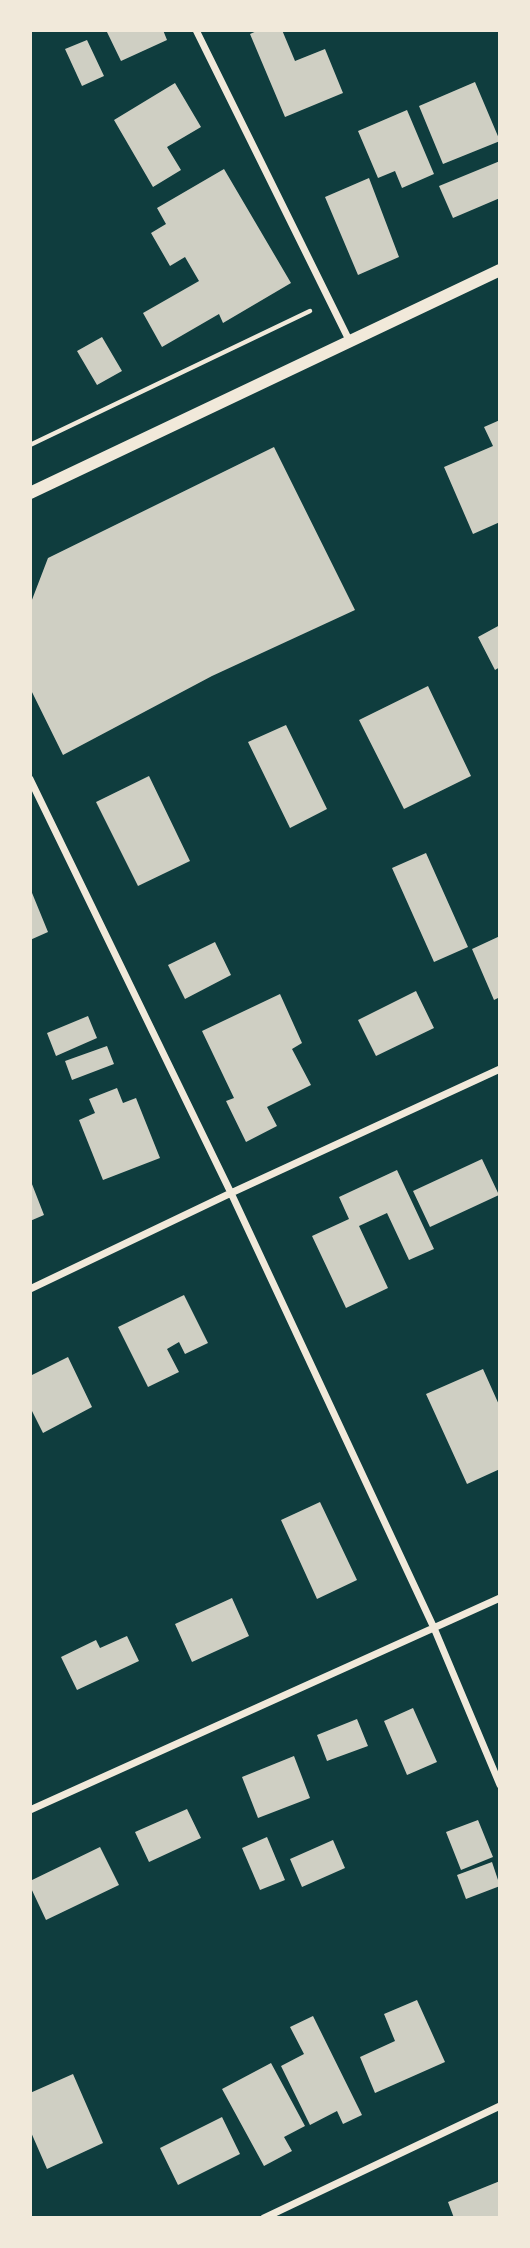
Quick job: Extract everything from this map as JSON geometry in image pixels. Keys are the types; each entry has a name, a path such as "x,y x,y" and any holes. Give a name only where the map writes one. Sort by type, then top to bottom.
{"street":[{"path":"196,30 349,342"},
{"path":"30,493 500,270"},
{"path":"30,779 231,1193 434,1628 500,1785"},
{"path":"30,1289 500,1069"},
{"path":"30,1810 500,1598"},
{"path":"264,2218 500,2106"}],"path":[{"path":"30,445 330,302"}],"building":[{"path":"106,30 163,30 167,40 121,61"},
{"path":"259,30 282,30 295,61 325,49 343,93 285,117 250,34"},
{"path":"87,40 104,76 82,86 65,49"},
{"path":"475,82 500,141 443,164 419,106"},
{"path":"175,83 201,127 167,147 181,170 153,187 114,120"},
{"path":"407,110 434,174 402,188 395,171 378,178 358,131"},
{"path":"500,161 500,198 453,218 439,186"},
{"path":"224,169 291,283 223,323 219,314 162,347 143,313 199,281 185,257 170,266 151,233 166,224 157,208"},
{"path":"369,178 399,257 358,275 325,197"},
{"path":"102,337 122,371 97,385 77,351"},
{"path":"500,420 500,522 473,534 444,467 493,446 484,427"},
{"path":"274,447 355,610 212,676 63,755 30,688 30,605 48,558"},
{"path":"500,625 500,667 495,670 478,637"},
{"path":"428,686 471,776 404,809 359,720"},
{"path":"286,725 327,809 290,828 248,742"},
{"path":"149,776 190,861 138,886 96,802"},
{"path":"426,853 468,947 434,962 392,868"},
{"path":"30,888 48,932 30,940"},
{"path":"500,936 500,997 494,1000 472,949"},
{"path":"215,942 231,975 185,999 168,965"},
{"path":"416,991 434,1028 376,1056 358,1020"},
{"path":"280,994 302,1043 292,1049 311,1085 267,1107 277,1126 246,1142 226,1101 234,1098 202,1031"},
{"path":"88,1016 97,1038 56,1056 47,1033"},
{"path":"107,1046 114,1064 72,1080 65,1061"},
{"path":"117,1088 123,1103 136,1098 160,1158 103,1180 79,1120 95,1113 89,1099"},
{"path":"482,1159 499,1195 430,1227 413,1191"},
{"path":"397,1170 434,1249 409,1260 387,1213 359,1226 388,1288 346,1308 312,1236 349,1219 339,1197"},
{"path":"30,1179 44,1215 30,1221"},
{"path":"184,1295 208,1343 185,1354 179,1342 167,1349 179,1372 148,1387 118,1327"},
{"path":"68,1357 92,1407 43,1433 30,1407 30,1376"},
{"path":"483,1369 500,1407 500,1469 467,1484 426,1394"},
{"path":"320,1502 357,1580 317,1599 281,1520"},
{"path":"232,1598 249,1636 192,1662 175,1624"},
{"path":"127,1636 139,1661 77,1690 61,1657 96,1640 100,1648"},
{"path":"413,1708 437,1762 407,1775 384,1721"},
{"path":"357,1719 368,1746 327,1761 317,1735"},
{"path":"294,1756 310,1798 258,1818 242,1777"},
{"path":"187,1809 201,1838 149,1862 135,1832"},
{"path":"478,1820 493,1857 461,1870 446,1832"},
{"path":"267,1837 285,1880 260,1890 242,1848"},
{"path":"333,1840 345,1868 302,1887 290,1859"},
{"path":"100,1847 119,1885 46,1920 30,1881"},
{"path":"492,1862 500,1886 466,1899 457,1875"},
{"path":"417,2000 445,2062 375,2093 360,2057 395,2041 384,2014"},
{"path":"313,2016 362,2115 343,2124 337,2111 310,2125 281,2066 304,2054 290,2027"},
{"path":"271,2063 305,2126 284,2137 292,2151 264,2166 222,2089"},
{"path":"73,2074 103,2143 47,2169 30,2130 30,2093"},
{"path":"222,2117 240,2154 178,2185 160,2148"},
{"path":"500,2181 500,2218 454,2218 448,2202"}]}
